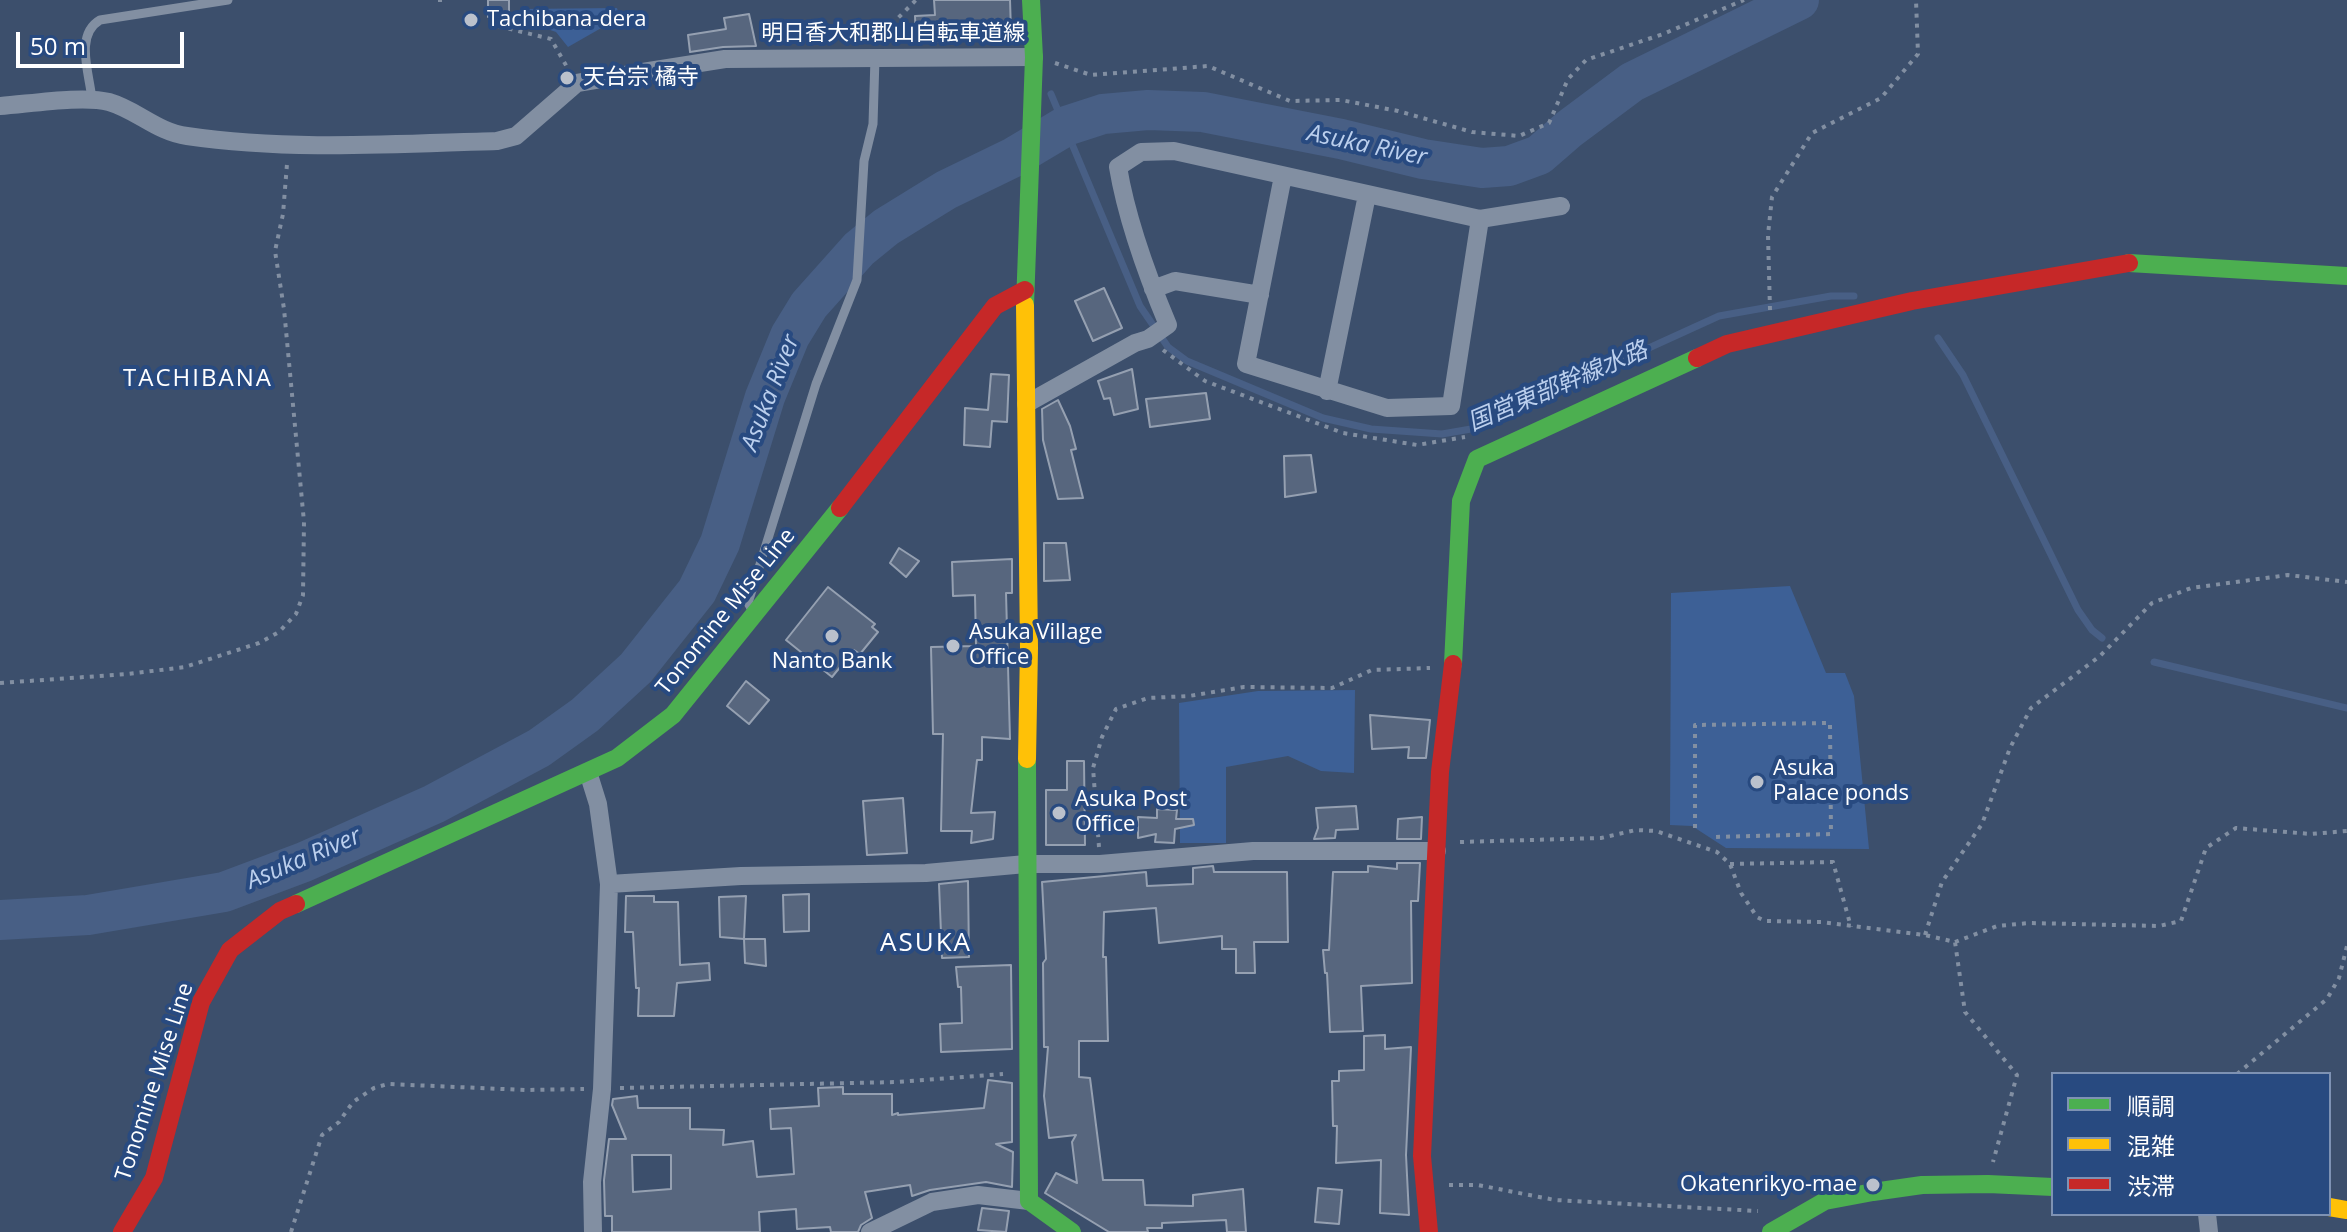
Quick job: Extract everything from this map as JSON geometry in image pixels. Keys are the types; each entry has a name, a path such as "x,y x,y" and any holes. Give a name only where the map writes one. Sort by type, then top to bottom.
{"street":[{"path":"1029,1201 1026,864 1029,648 1025,290 1034,57 1031,0"},
{"name":"明日香大和郡山自転車道線","path":"577,83 725,59 1034,57"},
{"path":"0,106 92,100 109,102 159,128 183,136 289,146 497,141 516,136 577,83"},
{"path":"1026,404 1135,343 1148,339 1168,325 1153,289 1123,194 1118,167 1141,152 1174,151 1480,219 1561,206"},
{"path":"1283,176 1246,364 1387,408 1451,406 1480,219"},
{"path":"1327,391 1367,195"},
{"path":"1429,1232 1422,1156 1440,772 1453,667 1461,501 1477,459 1727,344 1912,301 2127,263 2347,276"},
{"path":"1153,289 1175,281 1260,295"},
{"name":"Tonomine Mise Line","path":"122,1232 154,1178 201,1002 230,950 280,911 617,758 673,715 830,521 995,306 1025,290"},
{"path":"588,772 598,804 609,884 602,1089 592,1182 593,1232"},
{"path":"609,884 741,876 926,873 1026,864 1100,864 1253,851 1437,851"},
{"path":"1771,1232 1825,1201 1922,1185 2051,1187"},
{"path":"870,1232 932,1202 978,1195 1029,1201 1072,1232"}],"lane":[{"path":"92,100 86,59 86,35 91,25 100,20 228,0"},
{"path":"755,615 748,603 816,384 858,273 864,161 873,124 875,58"}],"path":[{"path":"875,58 885,31 916,0"},
{"name":"明日香大和郡山自転車道線","path":"1034,57 1091,75 1208,66 1290,101 1341,100 1398,111 1472,132 1519,136 1549,123 1568,79 1586,60 1663,34 1744,0"},
{"path":"1771,313 1768,235 1772,197 1812,133 1881,98 1918,54 1916,0"},
{"path":"497,17 498,26 551,39 577,83"},
{"path":"0,683 185,667 259,643 279,632 296,614 303,595 305,574 304,522 284,309 275,251 283,214 289,146"},
{"path":"1925,935 1942,882 1982,824 2010,748 2031,708 2100,656 2152,603 2191,588 2288,575 2347,582"},
{"path":"1100,864 1093,768 1102,737 1116,709 1148,698 1189,696 1244,687 1332,688 1372,670 1453,667"},
{"path":"1695,828 1695,725 1830,723 1831,834 1715,837"},
{"path":"1437,851 1456,842 1601,838 1636,830 1656,831 1717,852 1730,864 1741,893 1757,917 1765,921 1821,922 1925,935 1955,942 1997,926 2029,923 2159,926 2181,921 2206,848 2236,828 2311,834 2347,831"},
{"path":"1730,864 1833,862 1851,927"},
{"path":"1955,942 1965,1012 2017,1075 1988,1184"},
{"path":"2239,1072 2327,999 2339,978 2347,946"},
{"path":"1425,1185 1478,1185 1555,1200 1758,1211"}],"shaded area":[{"path":"617,8 617,19 568,47 556,32 518,19 521,9"},
{"path":"1790,586 1826,673 1845,673 1854,696 1869,849 1726,848 1692,826 1670,825 1671,593"},
{"path":"1355,690 1354,773 1321,771 1288,756 1226,767 1226,843 1180,843 1179,703 1258,691"}],"building":[{"path":"488,0 509,0 509,17 488,17"},
{"path":"934,0 1010,0 1011,31 944,32 944,41 916,42 915,16 935,15"},
{"path":"749,14 756,46 690,52 688,35 726,29 724,18"},
{"path":"1104,288 1122,328 1093,341 1075,301"},
{"path":"1132,369 1138,409 1114,415 1110,398 1104,399 1098,381"},
{"path":"991,374 1009,375 1007,422 992,421 990,447 964,445 965,408 988,410"},
{"path":"1206,393 1210,419 1150,427 1146,399"},
{"path":"1058,400 1076,449 1071,450 1083,498 1058,499 1047,456 1042,409"},
{"path":"1311,455 1316,492 1285,497 1284,456"},
{"path":"1044,543 1066,543 1070,580 1044,581"},
{"path":"899,548 919,561 906,577 890,563"},
{"path":"1012,559 1012,593 1006,593 1010,739 982,737 982,760 977,760 971,813 995,812 993,839 971,843 972,831 941,831 943,734 933,734 931,647 976,646 975,595 953,596 952,562"},
{"name":"Nanto Bank","path":"828,587 875,624 872,627 878,632 860,654 854,650 832,677 786,640"},
{"path":"746,681 769,700 749,724 727,706"},
{"path":"1370,715 1430,720 1426,758 1408,758 1409,747 1372,749"},
{"path":"1067,761 1084,761 1085,845 1046,845 1046,790 1067,790"},
{"path":"903,798 907,853 867,855 863,801"},
{"path":"1356,806 1358,829 1336,830 1335,838 1314,839 1318,828 1316,808"},
{"path":"1157,809 1177,810 1176,819 1193,819 1194,825 1175,829 1174,843 1155,842 1156,834 1138,838 1138,817 1157,818"},
{"path":"1422,817 1421,839 1397,839 1398,819"},
{"path":"1397,863 1420,863 1418,901 1411,901 1412,983 1361,986 1363,1031 1330,1032 1323,950 1329,950 1333,872 1368,872 1368,866 1397,869"},
{"path":"1213,866 1214,872 1287,872 1288,942 1254,942 1255,973 1236,973 1236,949 1222,949 1222,936 1159,943 1156,908 1104,912 1108,1041 1079,1041 1079,1077 1090,1078 1103,1180 1143,1180 1145,1205 1193,1206 1193,1195 1243,1189 1246,1232 1227,1232 1226,1220 1162,1223 1162,1228 1147,1228 1148,1232 1109,1232 1045,1193 1056,1173 1077,1183 1072,1142 1076,1135 1049,1138 1044,1096 1048,1047 1044,1047 1043,963 1046,959 1042,882 1146,872 1147,886 1193,884 1193,868"},
{"path":"968,881 969,957 942,958 939,884"},
{"path":"809,894 809,931 784,932 783,895"},
{"path":"626,896 654,896 654,902 678,902 680,965 709,963 710,980 677,983 674,1016 638,1016 639,988 636,988 633,932 625,932"},
{"path":"746,896 744,939 720,937 719,897"},
{"path":"744,939 765,939 766,966 745,963"},
{"path":"1011,965 1012,1049 941,1052 940,1024 962,1023 961,987 958,987 956,967"},
{"path":"1385,1035 1385,1049 1411,1047 1406,1155 1409,1215 1380,1213 1381,1160 1336,1163 1337,1126 1333,1126 1332,1081 1339,1081 1339,1071 1364,1070 1364,1036"},
{"path":"988,1080 1012,1083 1012,1142 996,1144 1013,1152 1012,1187 986,1182 930,1190 912,1196 910,1185 865,1192 872,1218 861,1225 858,1232 831,1232 830,1227 797,1229 796,1209 759,1212 760,1232 612,1232 612,1216 605,1216 604,1180 609,1139 626,1139 612,1105 613,1099 637,1096 638,1108 690,1108 690,1129 724,1130 723,1145 753,1141 757,1177 794,1174 791,1128 771,1129 770,1109 819,1106 818,1088 843,1087 843,1094 892,1094 892,1115 984,1108","holes":["632,1155 671,1155 671,1189 633,1192"]},
{"path":"1318,1188 1342,1190 1339,1224 1315,1222"},
{"path":"982,1208 1009,1211 1006,1232 978,1230"}],"waterway":[{"name":"Asuka River","path":"0,920 88,915 224,892 304,862 434,804 539,748 585,715 636,668 697,591 720,543 765,397 790,336 809,305 859,249 886,227 946,190 1014,157 1066,126 1103,114 1148,110 1203,112 1341,139 1423,159 1482,168 1509,166 1539,155 1632,82 1799,0"},
{"name":"国営東部幹線水路","path":"1051,94 1140,306 1168,347 1187,361 1323,418 1371,429 1442,434 1471,429 1719,316 1831,296 1854,296"},
{"name":"国営東部幹線水路","path":"1938,338 1963,375 2078,610 2102,638"},
{"name":"国営東部幹線水路","path":"2154,662 2347,708"}],"traffic: fast":[{"path":"1025,305 1034,57 1031,0"},
{"path":"2129,263 2347,276"},
{"path":"1453,664 1461,501 1477,459 1697,358"},
{"path":"296,904 617,758 673,715 840,508"},
{"path":"1027,759 1029,1201 1072,1232"},
{"path":"1771,1232 1825,1201 1873,1192 1922,1185 2051,1187"}],"traffic: slow":[{"path":"1025,305 1029,648 1027,759"},
{"path":"2331,1207 2347,1210"}],"traffic: jam":[{"path":"1697,358 1727,344 1912,301 2129,263"},
{"path":"840,508 995,306 1025,290"},
{"path":"1429,1232 1422,1156 1440,772 1453,664"},
{"path":"122,1232 154,1178 201,1002 230,950 280,911 296,904"}],"place":[{"name":"Tachibana-dera","path":"471,20"},
{"name":"天台宗 橘寺","path":"567,78"},
{"name":"Nanto Bank","path":"832,636"},
{"name":"Asuka Village Office","path":"953,646"},
{"name":"Asuka Palace ponds","path":"1757,782"},
{"name":"Asuka Post Office","path":"1059,813"},
{"name":"Okatenrikyo-mae","path":"1873,1185"}],"district":[{"name":"TACHIBANA","path":"198,379"},
{"name":"ASUKA","path":"926,944"}]}
